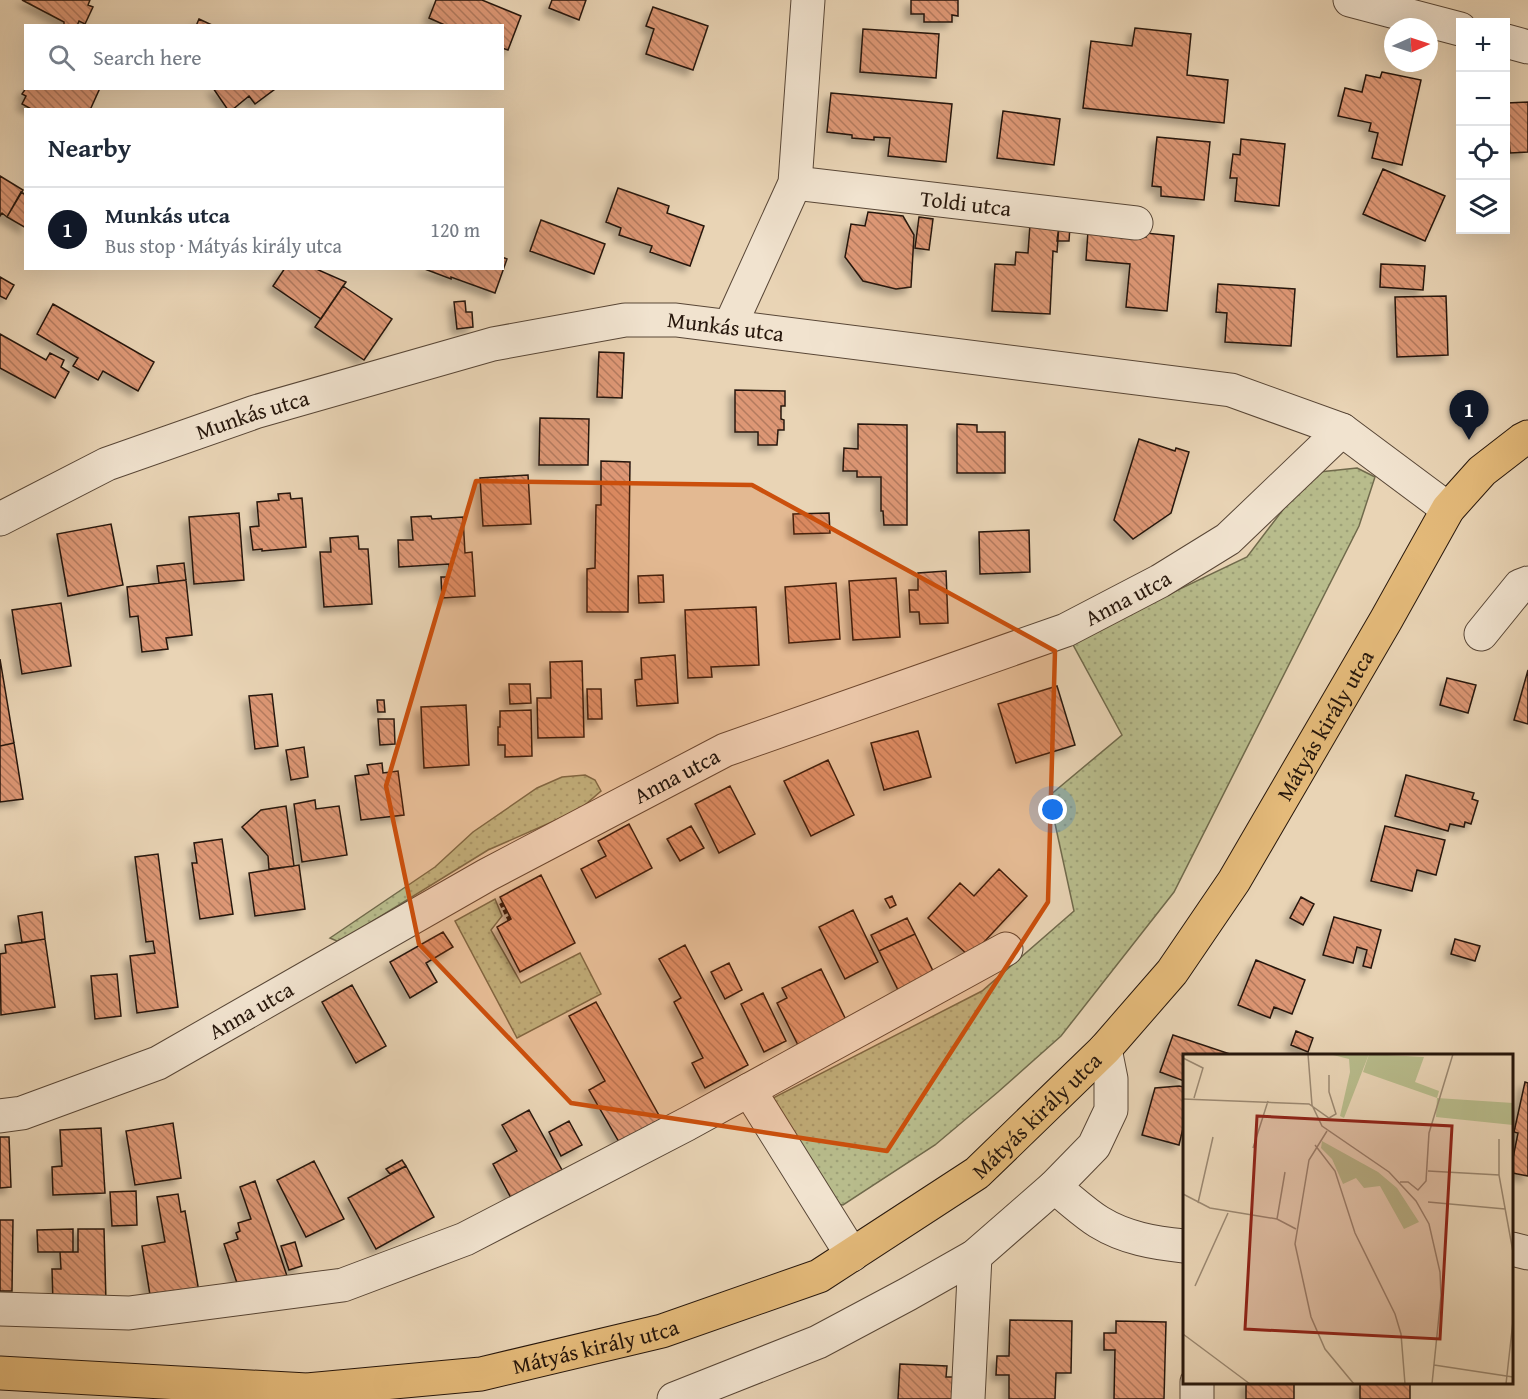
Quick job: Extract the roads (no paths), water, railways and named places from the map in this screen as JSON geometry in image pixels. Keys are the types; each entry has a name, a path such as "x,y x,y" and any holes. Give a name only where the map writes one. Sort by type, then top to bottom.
{"main road":[{"name":"Mátyás király utca","path":"0,1373 307,1390 481,1374 662,1331 819,1276 977,1173 1105,1049 1172,972 1233,881 1386,620 1448,509 1482,471 1528,437"}],"street":[{"path":"729,326 795,183 808,0"},
{"path":"1350,0 1456,28"},
{"path":"1510,42 1528,47"},
{"name":"Toldi utca","path":"795,183 1136,223"},
{"name":"Munkás utca","path":"0,519 106,464 255,412 492,344 625,320 676,320 729,326 1232,390 1342,430 1448,509"},
{"name":"Anna utca","path":"0,1116 22,1113 158,1063 487,875 725,750 1066,630 1160,580 1228,539 1342,430"},
{"path":"1481,633 1520,586 1528,583"},
{"path":"0,1309 129,1313 343,1286 465,1239 687,1124 1006,949"},
{"name":"Mátyás király utca","path":"674,1399 818,1342 975,1256 1054,1187 1094,1146 1111,1110 1111,1079 1105,1049"},
{"path":"749,1090 852,1255"},
{"path":"1054,1187 1098,1222 1126,1236 1183,1246"},
{"path":"1513,1249 1528,1253"},
{"path":"968,1399 975,1256"}],"place":[{"name":"Munkás utca","path":"1469,440"}]}
